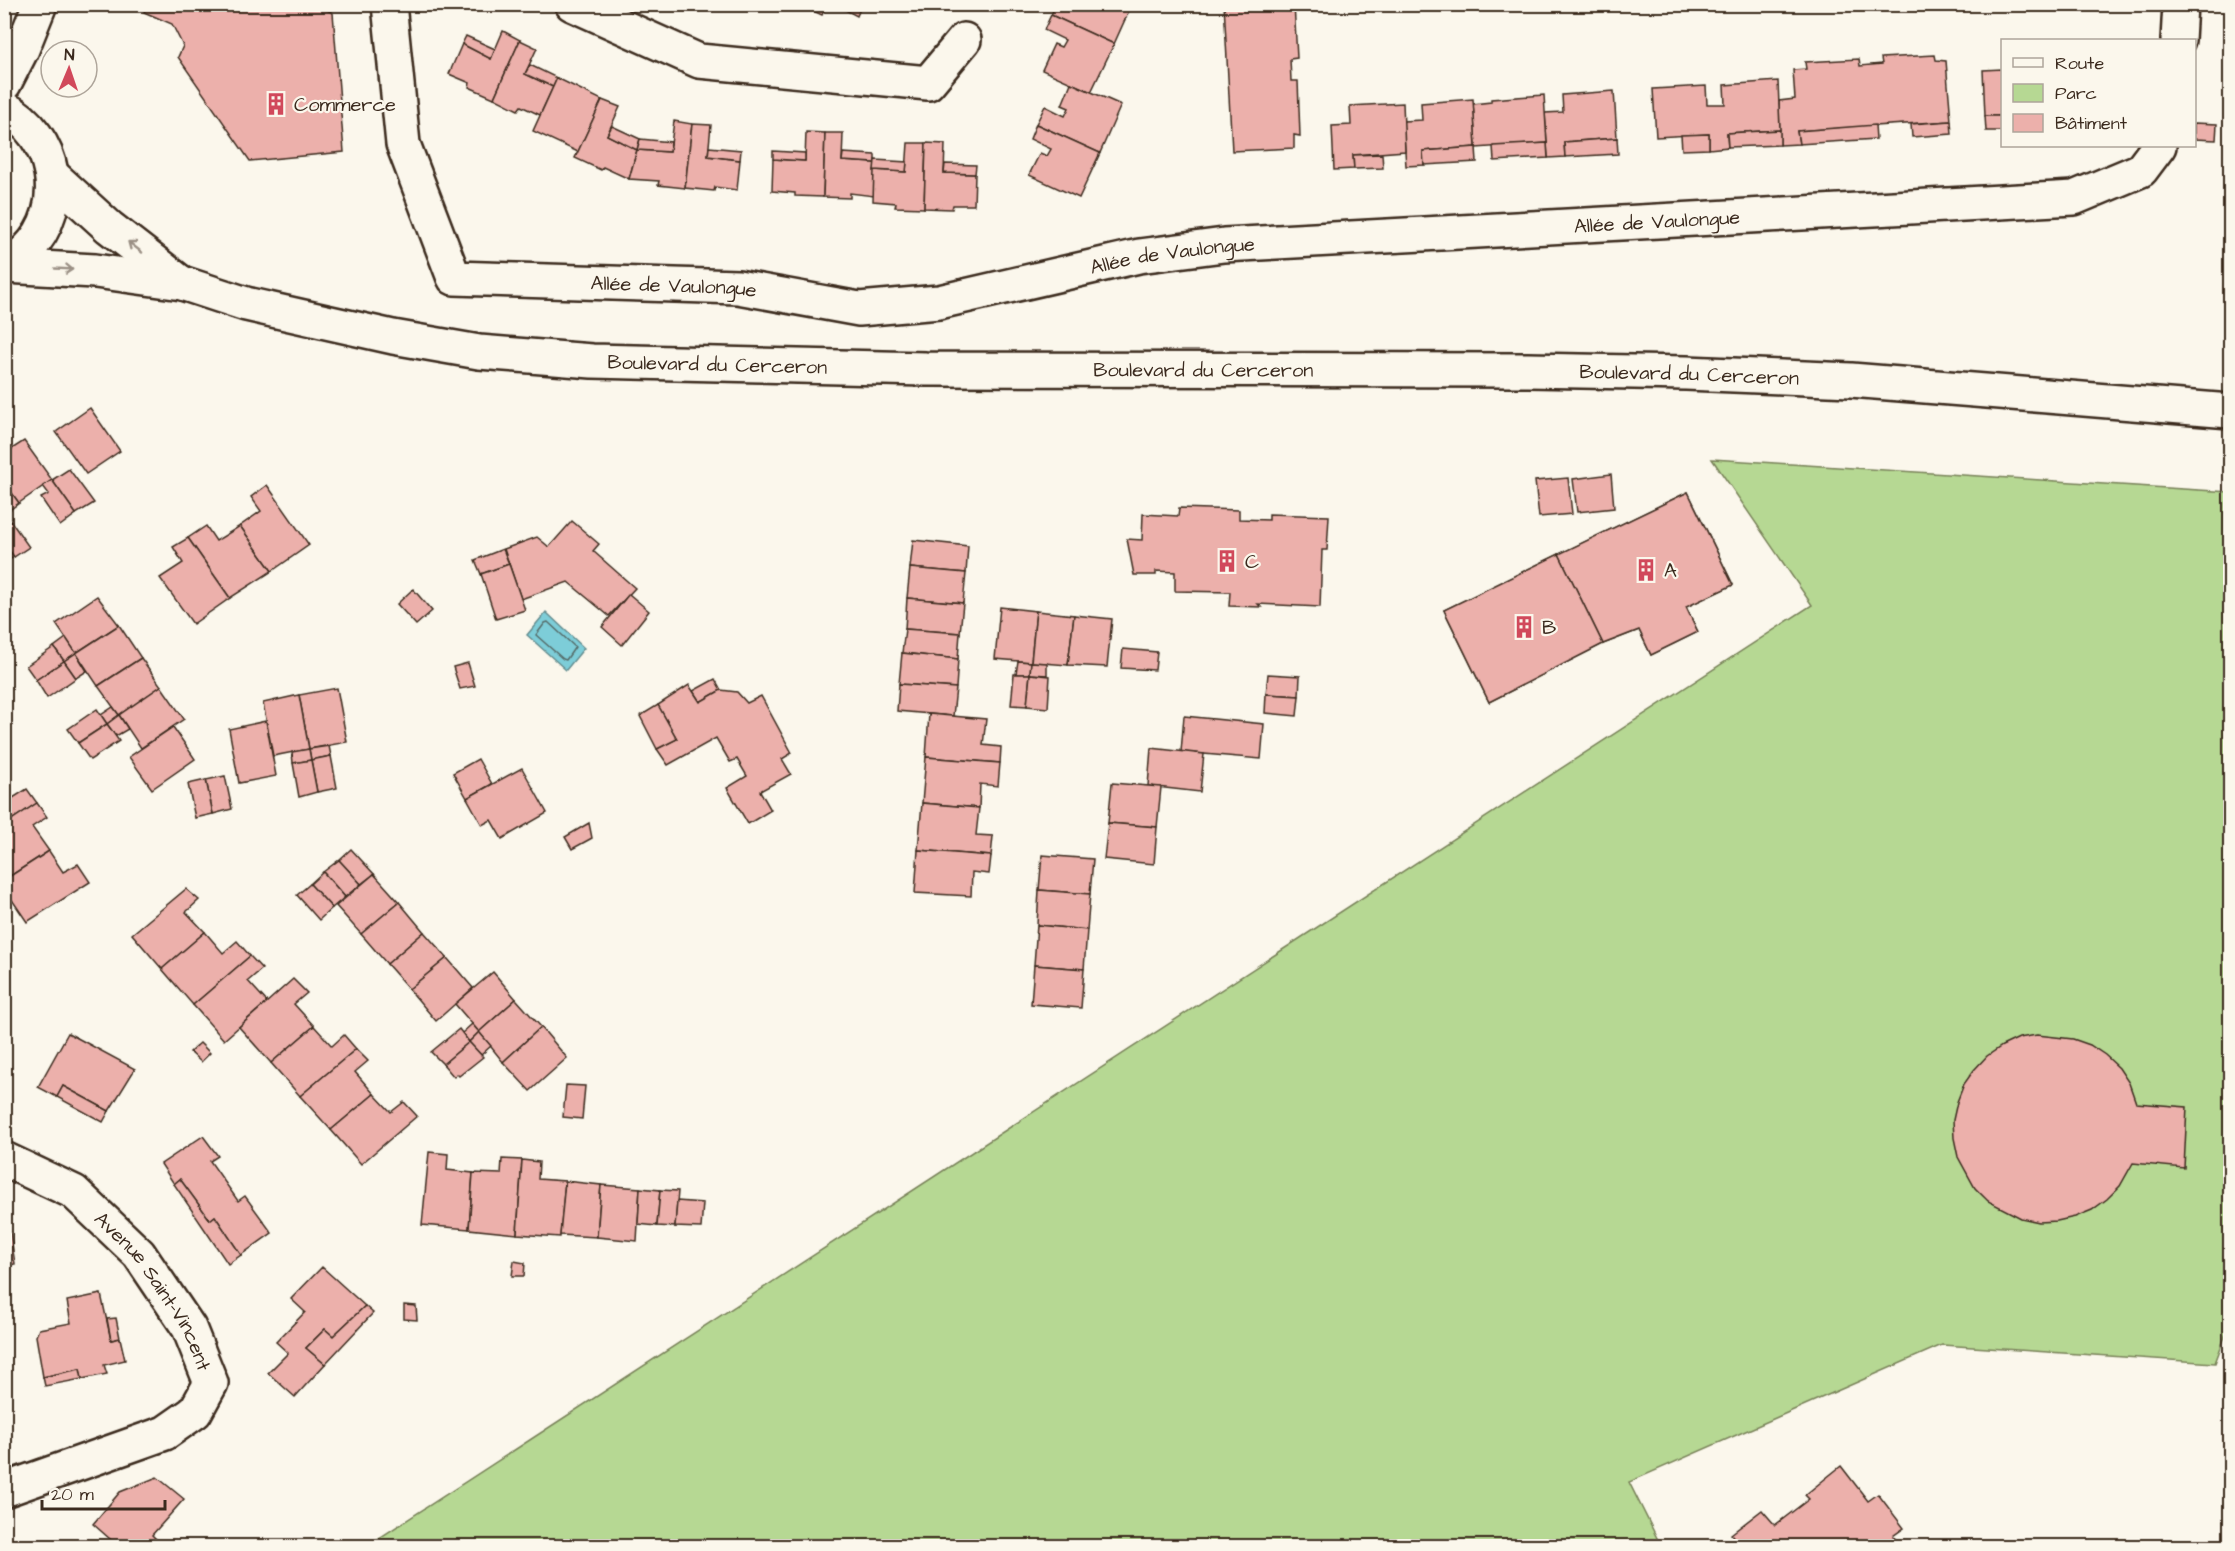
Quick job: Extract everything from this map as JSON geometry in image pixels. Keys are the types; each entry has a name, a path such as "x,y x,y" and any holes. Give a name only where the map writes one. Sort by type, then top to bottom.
{"street":[{"path":"4,84 22,49 40,4"},
{"name":"Allée de Vaulongue","path":"388,4 403,144 454,278 738,287 859,309 939,302 1139,256 1224,245 2074,198 2141,170 2158,147"},
{"path":"572,4 699,61 928,83 964,40"},
{"path":"2178,39 2180,4"},
{"path":"4,108 17,114 34,131 46,152 53,176 52,203 43,229 27,250 5,266"},
{"name":"Boulevard du Cerceron","path":"53,176 109,227 182,283"},
{"name":"Boulevard du Cerceron","path":"5,266 95,271 182,283 246,304 393,337 479,352 592,361 926,369 1528,370 1686,373 1851,380 2230,411"},
{"name":"Avenue Saint-Vincent","path":"4,1159 74,1192 139,1254 189,1328 211,1383 195,1412 165,1433 4,1490"}],"green space":[{"path":"1712,459 2230,492 2230,1323 2215,1363 1942,1345 1629,1482 1661,1546 367,1546 1812,605"}],"water":[{"path":"546,612 584,648 566,670 527,635"}],"building":[{"name":"Commerce","path":"148,4 315,4 333,13 344,152 250,161 178,57 183,46 172,24 144,12"},
{"path":"806,4 827,4 822,15 805,7"},
{"path":"834,4 862,4 857,16"},
{"path":"1056,4 1075,4 1080,7 1081,4 1132,4 1114,44 1051,15"},
{"path":"1224,4 1294,4 1297,58 1290,59 1291,81 1298,81 1300,136 1294,135 1294,148 1232,151"},
{"path":"2053,4 2137,4 2137,6 2053,8"},
{"path":"1051,15 1114,44 1091,92 1042,70 1054,44 1061,47 1065,40 1044,30"},
{"path":"503,31 520,40 494,98 469,87 470,83 449,74 462,44 491,59"},
{"path":"466,36 495,49 491,59 462,44"},
{"path":"520,40 537,48 525,74 553,87 540,115 521,106 518,110 494,98"},
{"path":"1935,55 1936,60 1946,61 1951,121 1797,131 1799,144 1780,145 1779,101 1795,99 1793,70 1806,69 1805,62 1859,59 1860,66 1882,64 1881,58"},
{"path":"530,65 557,78 553,87 525,74"},
{"path":"2001,69 2001,116 1985,116 1983,70"},
{"path":"557,78 602,100 578,152 533,131"},
{"path":"1778,81 1780,130 1727,133 1728,147 1709,149 1709,134 1656,137 1653,89 1706,86 1707,104 1725,104 1724,85"},
{"path":"1071,83 1121,105 1100,153 1036,124 1045,106 1065,116 1069,108 1062,105"},
{"path":"1614,91 1617,138 1564,142 1565,157 1548,158 1545,113 1563,112 1562,95"},
{"path":"1544,95 1547,143 1476,148 1473,104 1491,102 1491,99"},
{"path":"1473,99 1476,147 1423,151 1424,165 1406,166 1403,121 1422,120 1421,103"},
{"path":"602,100 620,107 607,135 637,150 629,179 575,158"},
{"path":"1403,103 1405,151 1353,155 1354,169 1334,170 1332,126 1351,125 1350,106"},
{"path":"1985,116 2001,116 2001,131 1986,131"},
{"path":"674,121 692,124 685,188 658,185 659,181 629,179 637,150 670,152"},
{"path":"1951,121 1952,134 1912,137 1911,124"},
{"path":"2196,123 2217,124 2216,140 2196,139"},
{"path":"692,124 711,125 708,156 740,160 737,190 715,187 714,191 685,188"},
{"path":"1036,124 1100,153 1079,198 1029,175 1040,153 1047,156 1051,149 1030,139"},
{"path":"1875,125 1876,139 1799,144 1797,131"},
{"path":"612,126 640,139 637,150 607,135"},
{"path":"1780,130 1780,145 1728,147 1727,133"},
{"path":"806,132 825,133 823,197 795,196 795,193 772,191 773,159 805,161"},
{"path":"825,133 843,133 842,161 875,163 874,196 850,193 850,198 823,197"},
{"path":"1709,134 1709,149 1682,150 1681,135"},
{"path":"1617,138 1618,154 1565,157 1564,142"},
{"path":"640,139 671,142 670,152 637,150"},
{"path":"908,143 926,143 924,208 895,207 896,203 873,201 874,170 906,172"},
{"path":"926,143 945,144 944,173 975,174 974,205 953,205 952,209 924,208"},
{"path":"1547,143 1548,158 1494,161 1493,146"},
{"path":"709,147 741,150 740,160 708,156"},
{"path":"1476,147 1477,162 1424,165 1423,151"},
{"path":"773,151 805,153 805,161 773,159"},
{"path":"843,153 875,155 875,163 842,161"},
{"path":"1382,154 1383,168 1354,169 1353,155"},
{"path":"875,160 907,162 906,172 874,170"},
{"path":"945,164 976,165 975,174 944,173"},
{"path":"90,408 120,451 86,474 56,432"},
{"path":"24,441 52,480 19,503 4,482 4,454"},
{"path":"69,469 94,503 76,514 52,480"},
{"path":"1611,474 1614,508 1577,512 1573,479"},
{"path":"1568,478 1572,514 1539,517 1535,481"},
{"path":"52,480 76,514 60,526 41,498 49,494 43,486"},
{"path":"4,482 19,503 4,514"},
{"path":"267,485 309,545 272,571 240,526 261,511 251,497"},
{"path":"1688,492 1733,585 1686,607 1698,632 1651,655 1639,630 1603,644 1489,702 1444,610"},
{"name":"A","path":"1688,492 1733,585 1686,607 1698,632 1651,655 1639,630 1603,644 1559,554"},
{"name":"C","path":"1179,508 1239,510 1239,519 1269,520 1269,514 1329,516 1327,550 1322,550 1320,607 1258,604 1261,607 1229,606 1230,592 1175,591 1175,572 1156,571 1156,575 1134,575 1127,539 1142,540 1143,514 1178,516"},
{"path":"10,520 29,547 14,557 4,543 4,523"},
{"path":"572,521 599,544 593,551 635,588 609,616 568,582 521,599 504,549 537,537 549,547"},
{"path":"206,526 216,541 240,526 272,571 230,598 188,538"},
{"path":"188,538 230,598 193,624 160,578 183,563 173,547"},
{"path":"913,540 968,546 966,573 910,568"},
{"path":"4,543 14,557 4,563"},
{"path":"503,549 509,564 481,574 475,560"},
{"name":"B","path":"1559,554 1603,644 1489,702 1444,610"},
{"path":"509,564 525,610 496,619 481,574"},
{"path":"910,568 966,573 963,603 907,598"},
{"path":"413,589 432,611 416,625 397,604"},
{"path":"629,594 649,611 622,645 602,627"},
{"path":"97,596 119,625 76,653 56,624"},
{"path":"907,598 963,603 960,633 905,629"},
{"path":"1000,607 1036,611 1031,662 995,659"},
{"path":"1036,611 1074,615 1068,665 1031,662"},
{"path":"1074,615 1112,619 1107,667 1068,665"},
{"path":"119,625 141,658 98,686 76,653"},
{"path":"905,629 960,633 958,659 902,653"},
{"path":"66,638 76,653 64,661 54,647"},
{"path":"54,647 64,661 36,680 26,666"},
{"path":"1123,649 1157,652 1155,670 1121,668"},
{"path":"76,653 87,671 76,678 64,661"},
{"path":"902,653 958,659 956,688 899,684"},
{"path":"141,658 161,686 119,715 98,686"},
{"path":"64,661 76,678 47,698 36,680"},
{"path":"1018,661 1031,662 1030,674 1016,674"},
{"path":"1031,662 1047,663 1047,675 1030,674"},
{"path":"468,663 475,686 460,689 453,667"},
{"path":"1014,674 1030,674 1027,706 1011,705"},
{"path":"1030,674 1050,676 1048,708 1027,706"},
{"path":"1268,674 1300,676 1299,696 1266,694"},
{"path":"715,679 721,690 700,702 693,691"},
{"path":"899,684 956,688 953,716 897,711"},
{"path":"689,685 700,702 721,690 737,692 747,703 761,696 792,753 782,759 791,774 760,791 771,810 748,824 727,788 747,776 737,759 730,762 716,738 668,765 657,749 677,739 658,705"},
{"path":"161,686 184,719 141,748 119,715"},
{"path":"337,688 347,742 309,749 299,695"},
{"path":"1266,694 1299,696 1297,716 1265,713"},
{"path":"299,695 309,749 273,756 263,703"},
{"path":"658,705 677,739 657,749 640,716"},
{"path":"113,707 119,715 107,724 101,715"},
{"path":"97,709 107,724 78,743 68,729"},
{"path":"929,714 986,719 983,745 1001,747 1000,763 926,757"},
{"path":"119,715 128,729 116,736 107,724"},
{"path":"1184,716 1264,724 1261,759 1181,752"},
{"path":"266,721 276,776 239,783 229,729"},
{"path":"107,724 119,741 90,760 78,743"},
{"path":"173,727 195,759 152,789 129,757"},
{"path":"329,746 331,756 311,760 309,749"},
{"path":"1151,748 1204,754 1200,792 1148,786"},
{"path":"309,749 311,760 293,763 292,752"},
{"path":"331,756 337,788 317,792 311,760"},
{"path":"926,757 1000,763 998,786 980,784 979,808 922,803"},
{"path":"478,759 492,784 467,798 453,773"},
{"path":"311,760 317,792 299,797 293,763"},
{"path":"522,768 547,813 502,839 491,820 482,825 467,798"},
{"path":"225,776 232,809 213,814 206,780"},
{"path":"206,780 213,814 195,818 188,784"},
{"path":"1112,783 1161,787 1157,827 1108,823"},
{"path":"4,786 13,798 27,789 37,803 4,825"},
{"path":"37,803 47,817 32,827 49,851 4,880 4,825"},
{"path":"922,803 979,808 976,835 993,836 991,856 918,850"},
{"path":"589,823 592,838 572,849 565,837"},
{"path":"1108,823 1157,827 1154,864 1104,859"},
{"path":"351,849 374,874 361,884 339,860"},
{"path":"918,850 991,856 989,874 972,872 971,896 915,893"},
{"path":"49,851 63,872 78,864 90,882 27,922 4,888 4,880"},
{"path":"1042,855 1093,859 1090,894 1039,890"},
{"path":"339,860 361,884 345,897 323,872"},
{"path":"323,872 345,897 332,908 310,884"},
{"path":"374,874 399,902 361,934 336,906"},
{"path":"310,884 332,908 319,920 297,895"},
{"path":"186,889 199,900 186,912 205,932 162,969 132,934"},
{"path":"1039,890 1090,894 1087,930 1037,925"},
{"path":"399,902 424,932 387,964 361,934"},
{"path":"1037,925 1087,930 1084,969 1034,965"},
{"path":"205,932 223,953 237,941 250,956 193,1005 162,969"},
{"path":"424,932 447,958 409,989 387,964"},
{"path":"250,956 262,969 248,981 267,1002 224,1040 193,1005"},
{"path":"447,958 473,988 436,1021 409,989"},
{"path":"1034,965 1084,969 1081,1008 1031,1004"},
{"path":"493,972 516,999 479,1032 455,1004"},
{"path":"293,979 307,993 294,1004 314,1026 271,1063 239,1027"},
{"path":"516,999 541,1027 503,1062 479,1032"},
{"path":"472,1024 479,1032 469,1042 462,1033"},
{"path":"314,1026 332,1046 344,1035 356,1049 300,1096 271,1063"},
{"path":"541,1027 567,1058 530,1091 503,1062"},
{"path":"459,1029 469,1042 443,1064 431,1052"},
{"path":"479,1032 491,1046 481,1055 469,1042"},
{"path":"68,1033 135,1069 109,1111 63,1086 57,1097 38,1087"},
{"path":"2037,1035 2073,1039 2090,1045 2105,1055 2119,1068 2129,1083 2136,1103 2187,1107 2184,1168 2133,1163 2120,1186 2107,1199 2092,1210 2057,1221 2039,1222 2021,1218 1988,1201 1975,1188 1958,1157 1953,1120 1957,1102 1964,1084 1987,1056 2019,1038"},
{"path":"469,1042 483,1057 459,1076 457,1074 454,1077 443,1064"},
{"path":"200,1043 210,1053 201,1062 190,1052"},
{"path":"356,1049 368,1061 355,1072 374,1094 331,1130 300,1096"},
{"path":"566,1085 585,1086 582,1119 563,1117"},
{"path":"63,1086 109,1111 103,1122 57,1097"},
{"path":"374,1094 391,1112 404,1102 417,1116 361,1164 331,1130"},
{"path":"203,1136 218,1156 210,1161 238,1201 245,1196 272,1233 241,1255 215,1216 210,1220 180,1179 174,1184 161,1164"},
{"path":"429,1152 448,1154 447,1170 473,1173 469,1229 422,1225"},
{"path":"502,1159 522,1160 517,1234 469,1229 473,1173 501,1174"},
{"path":"522,1160 539,1162 538,1179 565,1181 560,1237 517,1234"},
{"path":"180,1179 210,1220 215,1216 241,1255 228,1264 174,1184"},
{"path":"565,1181 601,1185 597,1237 560,1235"},
{"path":"601,1185 640,1188 637,1241 597,1237"},
{"path":"640,1188 660,1190 657,1226 638,1224"},
{"path":"660,1190 678,1191 675,1227 657,1226"},
{"path":"677,1201 703,1203 701,1228 675,1227"},
{"path":"8,1218 15,1264 4,1266 4,1219"},
{"path":"514,1261 525,1263 524,1276 512,1276"},
{"path":"322,1267 365,1306 333,1336 325,1329 306,1348 325,1364 295,1397 268,1373 288,1353 276,1342 305,1312 291,1299"},
{"path":"101,1294 111,1340 120,1338 125,1360 104,1365 107,1374 82,1379 80,1369 43,1377 36,1336 39,1329 71,1323 67,1301"},
{"path":"404,1305 416,1306 417,1320 404,1319"},
{"path":"365,1306 373,1313 325,1364 306,1348 325,1329 333,1336"},
{"path":"116,1318 120,1338 111,1340 107,1319"},
{"path":"80,1369 82,1379 45,1386 43,1377"},
{"path":"1841,1466 1868,1501 1878,1494 1904,1528 1893,1536 1901,1546 1741,1546 1731,1534 1762,1510 1775,1525 1809,1499 1805,1495"},
{"path":"157,1477 184,1499 152,1535 160,1543 156,1546 118,1546 93,1524 120,1492"}],"place":[{"name":"Commerce","path":"276,104"},
{"name":"C","path":"1227,561"},
{"name":"A","path":"1646,570"},
{"name":"B","path":"1524,627"}]}
